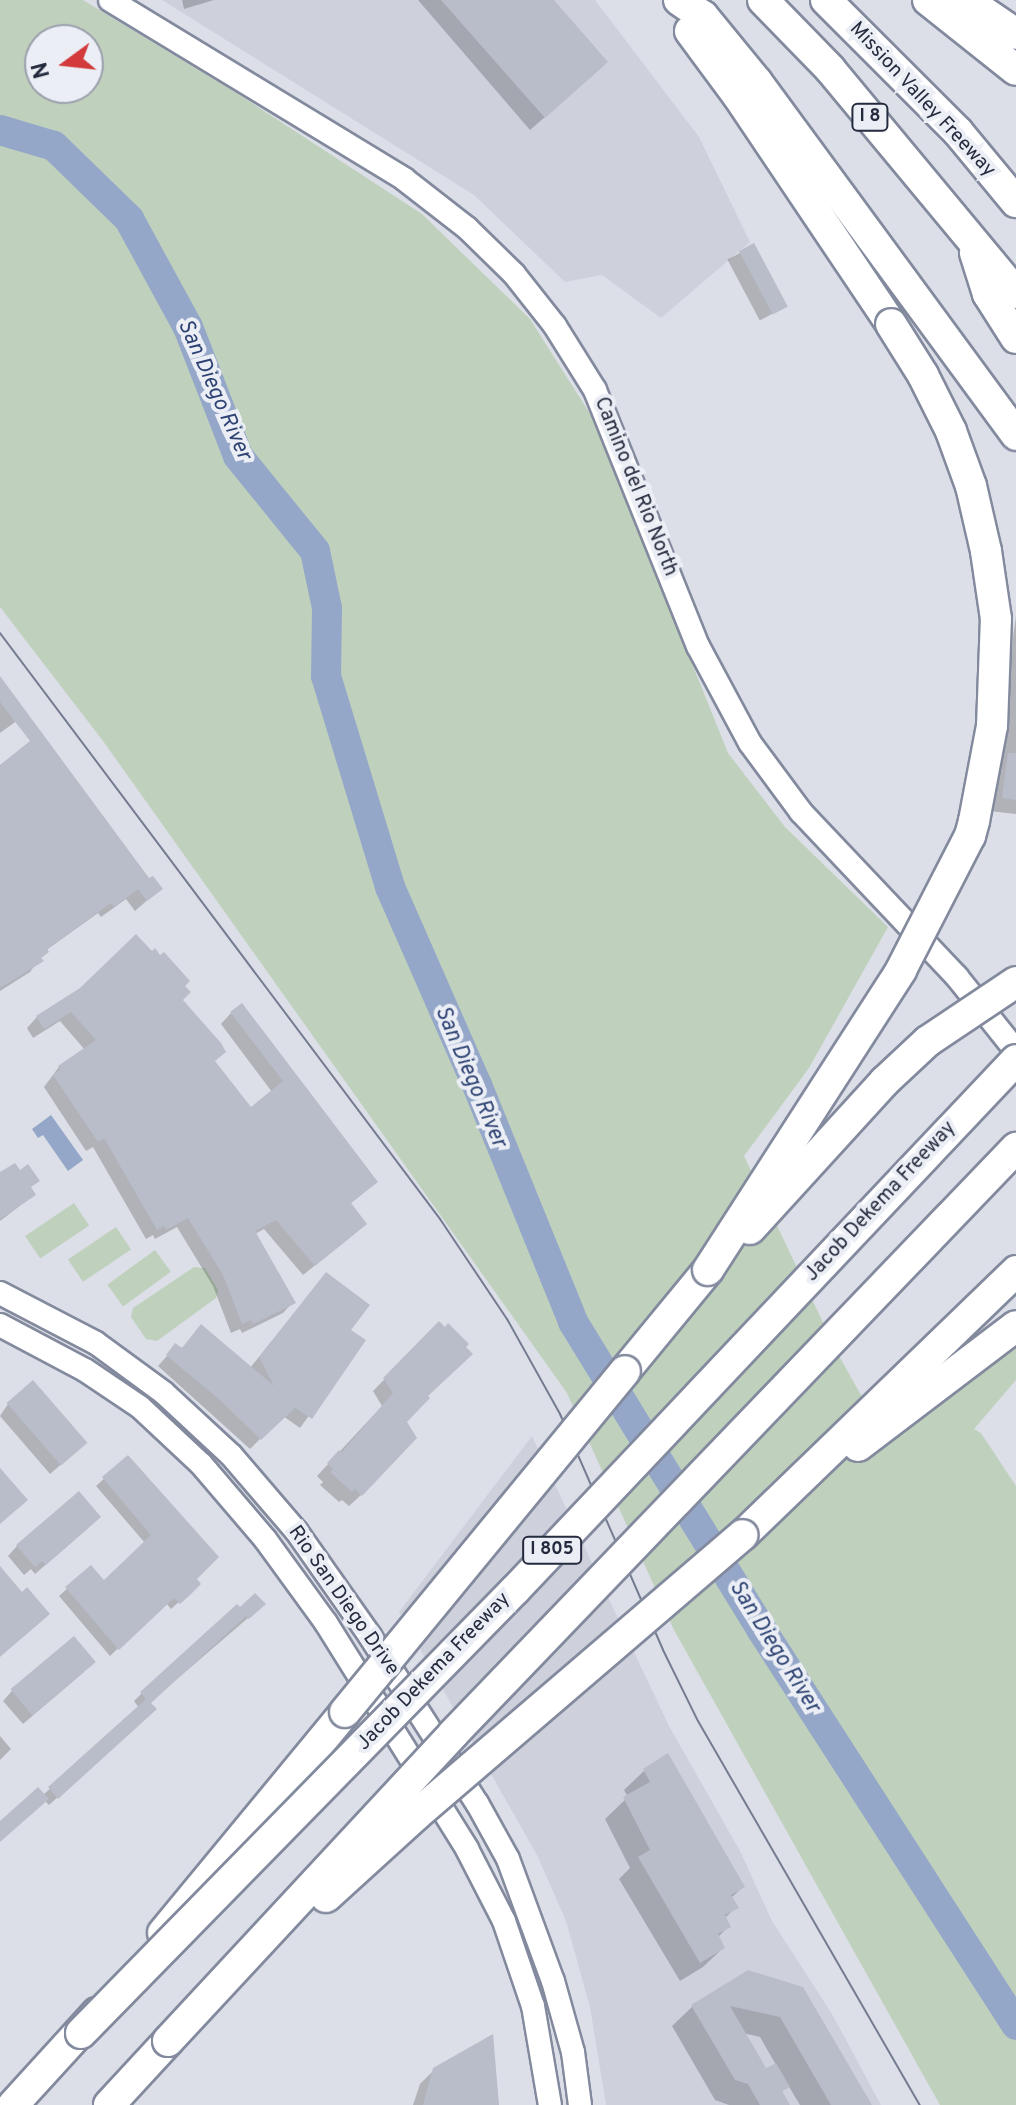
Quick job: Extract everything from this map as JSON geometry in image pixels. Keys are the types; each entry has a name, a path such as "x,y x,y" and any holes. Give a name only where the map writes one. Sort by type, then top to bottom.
{"highway":[{"path":"678,0 703,16 757,82 1016,435"},
{"path":"678,0 686,25 738,96 923,375 951,431 971,486 986,551 996,619 992,726 970,836 901,970 708,1270"},
{"name":"I 8","path":"763,0 830,69 1016,293"},
{"name":"Mission Valley Freeway","path":"826,0 958,132 1016,202"},
{"path":"928,0 1016,70"},
{"path":"966,0 1016,34"},
{"path":"970,240 988,294 1016,338"},
{"path":"81,2033 708,1270 780,1199 884,1082 928,1041 1016,982"},
{"name":"Jacob Dekema Freeway","path":"13,2105 515,1590 1016,1060"},
{"name":"I 805","path":"109,2105 453,1734 1016,1148"},
{"path":"743,1535 1016,1271"},
{"path":"168,2041 416,1815 743,1535 1016,1326"}],"main road":[{"name":"Camino del Rio North","path":"110,0 404,179 467,228 514,274 555,326 595,390 625,457 698,646 750,743 801,812 957,977 1016,1051"},
{"name":"Rio San Diego Drive","path":"0,1293 96,1343 164,1393 231,1455 297,1532 370,1636 477,1803 508,1859 553,1981 573,2052 580,2105"},
{"name":"Rio San Diego Drive","path":"0,1325 85,1370 140,1407 201,1464 265,1539 326,1623 467,1849 504,1921 533,2006 550,2105"}],"shaded area":[{"path":"162,0 595,0 699,137 750,242 661,318 602,275 565,282 474,195"},
{"path":"532,1436 669,1726 740,1851 772,1921 832,2014 881,2105 606,2105 590,2007 566,1921 537,1855 399,1612"}],"green space":[{"path":"0,0 83,0 238,94 422,214 530,319 594,420 728,753 785,827 888,927 809,1068 744,1156 838,1354 885,1438 1016,1337 1016,1380 974,1429 981,1433 1016,1486 1016,2105 940,2105 674,1630 567,1393 103,741 0,607"},
{"path":"74,1203 89,1225 40,1258 25,1236"},
{"path":"116,1227 131,1249 83,1282 68,1259"},
{"path":"155,1250 171,1272 123,1307 107,1285"},
{"path":"194,1267 205,1268 218,1290 216,1298 157,1341 146,1339 131,1317 133,1308"}],"water":[{"path":"51,1115 83,1160 68,1171 43,1135 38,1138 32,1129"}],"building":[{"path":"441,0 554,0 608,62 545,118"},
{"path":"754,243 788,307 773,315 739,251"},
{"path":"0,676 149,878 153,876 163,889 147,901 138,889 114,907 111,903 47,949 49,952 41,958 44,961 0,988 0,765 30,741 0,702"},
{"path":"1008,753 1016,753 1016,800 1002,798"},
{"path":"136,934 152,951 155,948 160,955 164,952 190,981 185,986 191,992 183,1000 221,1043 226,1052 215,1061 251,1107 283,1081 230,1012 242,1003 378,1182 351,1203 367,1224 315,1266 276,1220 255,1231 296,1303 253,1324 251,1320 242,1324 223,1275 188,1218 166,1230 164,1226 157,1230 104,1138 98,1142 53,1075 60,1070 58,1066 96,1040 71,1012 44,1029 36,1016 80,988"},
{"path":"15,1163 20,1170 28,1164 40,1181 31,1187 36,1195 0,1219 0,1172"},
{"path":"326,1272 370,1305 351,1330 366,1340 312,1419 295,1408 261,1440 220,1400 166,1355 175,1343 182,1348 201,1324 274,1386 259,1357"},
{"path":"439,1321 445,1327 448,1323 469,1344 466,1347 473,1354 428,1396 430,1398 407,1422 417,1438 362,1496 355,1489 352,1492 330,1472 333,1469 327,1463 339,1450 342,1452 393,1393 383,1378"},
{"path":"33,1380 87,1443 61,1466 7,1403"},
{"path":"128,1455 219,1557 197,1579 201,1584 191,1594 180,1604 174,1598 119,1650 65,1587 91,1565 104,1580 151,1535 102,1477"},
{"path":"0,1468 28,1500 0,1524"},
{"path":"79,1491 101,1517 46,1565 42,1561 35,1567 16,1545"},
{"path":"0,1566 22,1592 27,1587 50,1614 0,1657"},
{"path":"255,1593 266,1604 249,1619 246,1616 151,1703 157,1709 58,1799 48,1787 146,1699 140,1692 237,1604 240,1607"},
{"path":"74,1636 96,1662 32,1715 10,1689"},
{"path":"668,1753 745,1887 731,1895 739,1908 725,1915 731,1927 718,1934 725,1948 700,1963 638,1857 650,1850 623,1797 650,1782 643,1769"},
{"path":"38,1787 49,1799 0,1842 0,1821"},
{"path":"748,1970 803,1987 872,2105 831,2105 780,2017 730,2006 766,2068 776,2063 790,2087 782,2091 790,2105 760,2105 748,2084 735,2080 691,2005"},
{"path":"493,2034 499,2105 423,2105 433,2068"}],"waterway":[{"name":"San Diego River","path":"0,130 54,146 129,219 188,327 238,456 315,551 327,608 326,676 390,887 477,1085 573,1322 761,1629 1016,2025"}],"tram line":[{"path":"0,633 440,1219 507,1319 560,1414 663,1650 698,1721 920,2105"}]}
